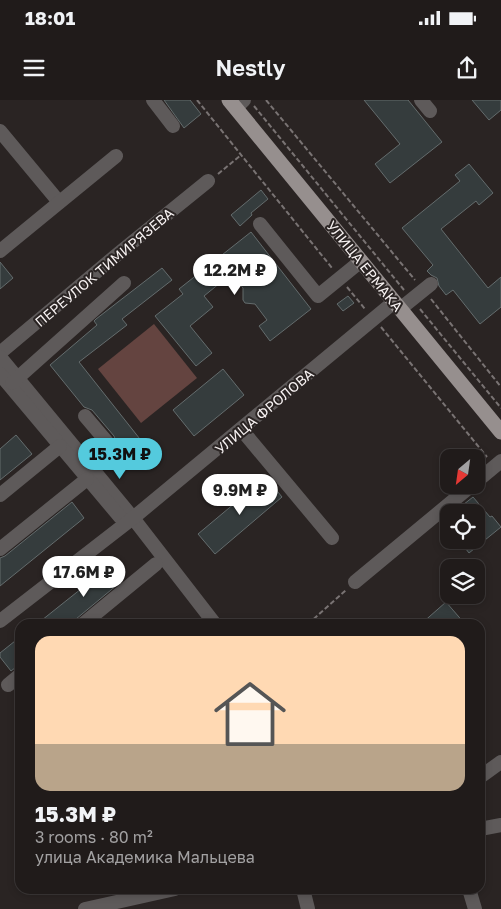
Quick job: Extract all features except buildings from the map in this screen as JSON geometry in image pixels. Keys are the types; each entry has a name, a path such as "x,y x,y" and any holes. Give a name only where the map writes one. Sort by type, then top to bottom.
{"main road":[{"name":"УЛИЦА ЕРМАКА","path":"240,102 361,261 501,432"}],"street":[{"path":"152,100 173,126"},
{"path":"0,131 59,202"},
{"path":"0,251 116,156"},
{"name":"ПЕРЕУЛОК ТИМИРЯЗЕВА","path":"0,355 119,253 208,181"},
{"path":"260,224 318,296 361,261"},
{"path":"9,379 124,283"},
{"name":"УЛИЦА ФРОЛОВА","path":"0,621 129,521 241,429 397,306 412,300 427,287"},
{"path":"0,355 9,379 60,446 87,479 129,521 211,619"},
{"path":"9,379 85,460 129,521 156,564 199,619"},
{"path":"85,416 106,442 85,460"},
{"path":"241,429 332,538"},
{"path":"0,495 60,446"},
{"path":"485,474 501,461"},
{"path":"0,549 87,479"},
{"path":"355,582 461,494"},
{"path":"89,619 156,564"},
{"path":"8,685 15,680"},
{"path":"485,773 501,762"},
{"path":"485,828 501,825"},
{"path":"85,909 138,903 162,894"},
{"path":"304,894 308,909"},
{"path":"470,894 475,909"}],"path":[{"path":"266,100 427,287 501,387"},
{"path":"240,102 412,300 501,408"},
{"path":"208,181 242,155"},
{"path":"314,619 355,582"}],"shaded area":[{"path":"154,324 197,378 141,423 98,369"}]}
